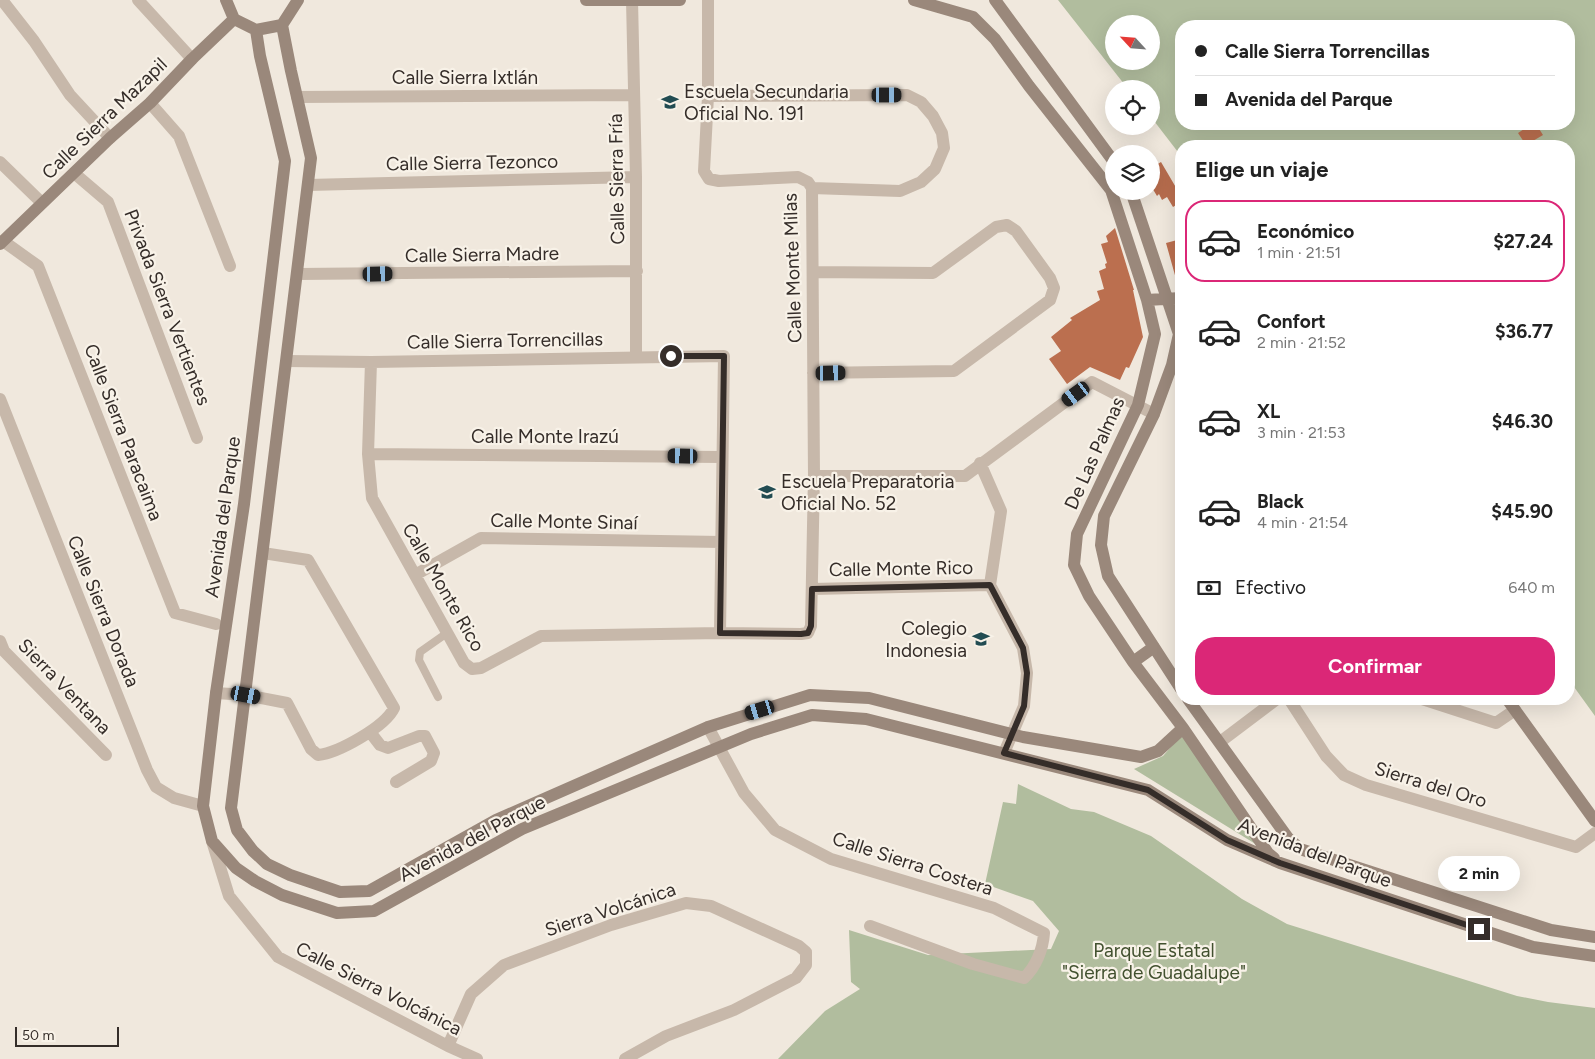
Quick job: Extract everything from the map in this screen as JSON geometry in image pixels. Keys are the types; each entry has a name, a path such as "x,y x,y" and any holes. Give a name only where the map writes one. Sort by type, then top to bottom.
{"street":[{"path":"2,0 34,41 70,95 110,138"},
{"path":"138,0 192,59"},
{"path":"226,0 234,19 256,30 282,25 298,0"},
{"path":"586,0 680,0"},
{"name":"Calle Sierra Fría","path":"632,0 636,177 636,357"},
{"name":"Calle Monte Milas","path":"708,0 708,96 704,171 709,179 719,181 798,178 808,182 812,188 814,476 811,626 808,633"},
{"name":"De Las Palmas","path":"914,0 973,17 995,39 1029,86 1105,180"},
{"path":"995,0 1105,150"},
{"name":"Calle Sierra Mazapil","path":"2,243 110,138 150,103 234,19"},
{"name":"Avenida del Parque","path":"282,25 312,158 231,808 237,830 252,851 267,864 290,876 340,892 369,891 496,820 708,726 810,695 869,698 1012,734 1140,757 1158,751 1183,728"},
{"name":"Avenida del Parque","path":"256,30 260,56 285,161 244,504 216,693 204,806 212,841 236,868 255,881 282,894 337,913 374,911 522,829 750,734 812,716 866,719 1148,790 1227,840 1280,863 1533,947 1595,956"},
{"name":"Calle Sierra Ixtlán","path":"297,97 633,94"},
{"path":"708,96 907,95 921,102 933,116 942,133 944,148 935,169 921,182 900,191 812,188"},
{"path":"150,103 179,136 230,266"},
{"path":"0,162 42,204"},
{"name":"Privada Sierra Vertientes","path":"74,173 108,202 197,438"},
{"name":"Calle Sierra Tezonco","path":"308,185 636,177"},
{"name":"De Las Palmas","path":"1115,200 1147,300 1154,334 1138,406 1077,534 1074,564 1089,596 1133,662 1183,728 1268,853 1280,863"},
{"name":"De Las Palmas","path":"1134,200 1175,324"},
{"path":"813,272 933,273 996,227 1007,225 1016,231 1050,278 1054,288 1050,300 954,371 813,373"},
{"name":"Calle Sierra Paracaima","path":"2,243 38,266 175,613 216,624"},
{"name":"Calle Sierra Madre","path":"298,274 637,271"},
{"path":"1147,300 1175,299"},
{"name":"De Las Palmas","path":"1175,349 1172,364 1154,414 1104,516 1101,545 1108,576 1175,680"},
{"name":"Calle Sierra Torrencillas","path":"287,361 371,362 724,356 722,456"},
{"name":"Calle Monte Rico","path":"371,362 368,454 372,498 464,663 472,669 481,668 541,636 808,633"},
{"path":"814,476 965,476 980,463 1092,382 1154,414"},
{"name":"Calle Sierra Dorada","path":"0,400 147,770 156,787 174,798 204,806"},
{"name":"Calle Monte Irazú","path":"368,454 722,456"},
{"path":"720,633 722,456"},
{"name":"Calle Monte Rico","path":"980,463 1001,511 990,585 1023,648 1027,673 1024,706 1004,753"},
{"name":"Calle Monte Sinaí","path":"415,575 481,538 721,542"},
{"path":"216,693 246,695 287,703 311,749 318,755 328,754 370,732 390,716 394,708 308,560 263,554"},
{"name":"Calle Monte Rico","path":"812,589 990,585"},
{"name":"Sierra Ventana","path":"0,642 4,651 106,755"},
{"path":"1133,662 1154,647"},
{"name":"Avenida del Parque","path":"1192,705 1293,844 1300,849 1551,930 1595,937"},
{"path":"1220,742 1269,705"},
{"name":"Sierra del Oro","path":"1293,705 1326,756 1344,775 1366,785 1576,847 1595,833"},
{"path":"1440,705 1496,723 1515,710"},
{"path":"1511,705 1595,821"},
{"name":"Calle Sierra Costera","path":"708,726 744,792 775,830 832,860 994,908 1044,933 1043,941 1032,970 1024,978 973,964 870,926"},
{"path":"370,732 380,745 388,748 419,736 425,736 434,753 431,761 396,782"},
{"path":"496,820 506,838"},
{"name":"Calle Sierra Volcánica","path":"212,841 229,896 278,957 448,1046 477,1059"},
{"path":"1352,887 1358,868"},
{"name":"Sierra Volcánica","path":"448,1046 471,994 504,965 611,925 686,903 711,906 799,946 806,952 806,965 796,978 734,1010 666,1036 625,1059"}],"lane":[{"path":"438,697 419,660 420,652 447,633"}],"green space":[{"path":"1058,0 1595,0 1595,716 1575,688 1575,140 1175,140 1175,148 1160,129 1160,80 1121,80 1113,70 1160,70 1160,15 1105,15 1105,60"},
{"path":"1184,732 1262,848 1134,769 1163,756"},
{"name":"Parque Estatal \"Sierra de Guadalupe\"","path":"1018,784 1071,809 1094,812 1151,836 1242,899 1287,924 1517,996 1595,1008 1595,1059 778,1059 825,1011 860,989 851,982 849,930 928,955 1051,949 1059,931 1033,901 985,884 1003,802 1016,804"}],"building":[{"path":"1523,130 1540,130 1543,135 1534,140 1523,140 1518,133"},
{"path":"1161,162 1175,186 1175,206 1173,207 1167,197 1162,200 1160,196"},
{"path":"1115,228 1134,290 1143,337 1129,368 1126,367 1120,380 1090,367 1067,384 1049,359 1061,351 1051,337 1072,320 1070,318 1100,300 1097,291 1104,289 1099,271 1106,268 1105,264 1107,263 1101,244 1108,242 1106,236"},
{"path":"1175,241 1175,275 1166,243"}],"place":[{"name":"Escuela Secundaria Oficial No. 191","path":"670,102"},
{"name":"Escuela Preparatoria Oficial No. 52","path":"767,492"},
{"name":"Colegio Indonesia","path":"981,639"}],"route":[{"path":"671,356 724,356 720,633 808,633 811,626 812,589 990,585 1023,648 1027,673 1024,706 1004,753 1148,790 1227,840 1280,863 1479,929"}]}
